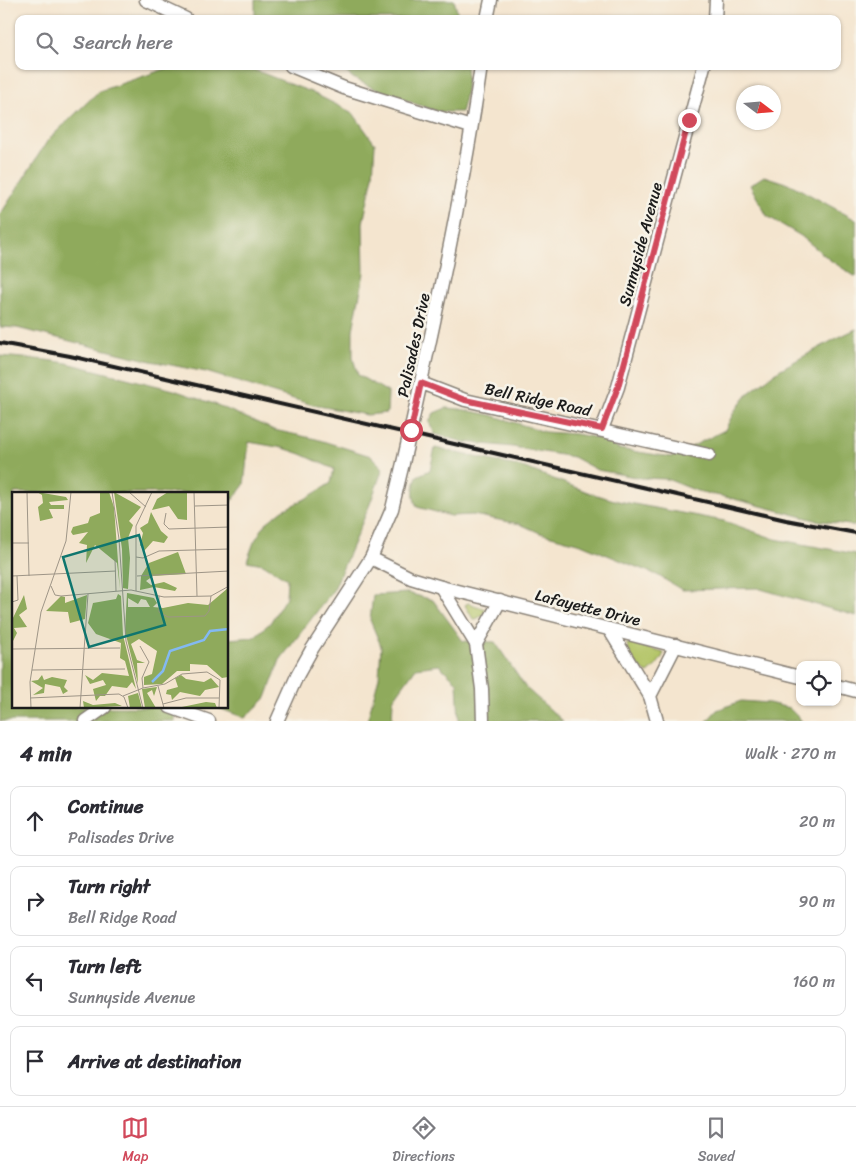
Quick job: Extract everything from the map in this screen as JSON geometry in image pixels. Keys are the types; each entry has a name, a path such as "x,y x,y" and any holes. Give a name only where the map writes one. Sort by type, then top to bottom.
{"street":[{"path":"146,0 178,15"},
{"path":"488,15 491,0"},
{"path":"715,15 716,0"},
{"path":"301,70 344,88 471,127"},
{"name":"Palisades Drive","path":"277,721 293,684 312,649 371,558 392,509 446,268 480,70"},
{"name":"Sunnyside Avenue","path":"602,429 618,387 703,70"},
{"name":"Bell Ridge Road","path":"421,383 465,400 602,429 708,455"},
{"name":"Lafayette Drive","path":"371,558 411,578 441,587 796,676"},
{"path":"441,587 476,644 482,689 483,721"},
{"path":"476,644 500,601"},
{"path":"609,629 650,696 657,721"},
{"path":"650,696 676,645"},
{"path":"841,687 856,691"},
{"path":"85,721 104,708"},
{"path":"173,708 209,721"}],"green space":[{"path":"255,0 454,0 458,15 255,15"},
{"path":"162,70 255,70 311,92 353,113 375,144 373,176 363,223 364,273 353,330 353,358 358,375 388,392 387,413 367,415 313,405 206,372 151,361 17,328 0,327 0,215 48,140 99,91"},
{"path":"343,70 466,70 467,78 461,112 438,112 375,89 353,78"},
{"path":"764,176 792,185 856,220 856,277 830,260 801,236 767,216 750,185"},
{"path":"856,329 856,526 815,520 697,491 667,479 641,478 597,470 573,457 513,447 464,442 435,434 429,422 434,413 446,408 460,409 491,415 545,432 576,434 604,439 618,449 671,457 725,430 735,410 750,392 779,370"},
{"path":"0,356 67,363 174,390 217,405 274,430 316,439 371,456 383,468 334,589 280,660 266,698 245,718 219,708 229,708 229,639 254,637 270,623 286,597 287,579 263,564 247,561 254,542 266,523 283,510 331,483 334,469 283,448 249,442 244,485 229,505 229,492 12,492 12,708 175,708 175,721 0,721"},
{"path":"435,448 525,468 593,494 618,501 724,521 775,539 856,554 856,616 757,588 682,590 657,575 581,544 540,533 520,524 473,515 451,516 417,507 414,488 417,476 430,470"},
{"path":"408,593 433,600 463,641 495,642 526,688 563,721 459,721 457,682 439,665 416,668 393,700 392,721 367,721 379,677 381,646 370,620 373,595"},
{"path":"468,603 486,609 481,616 473,619 465,605"},
{"path":"630,643 664,653 648,673 641,669 632,657 627,644"},
{"path":"741,701 769,703 789,708 802,721 707,721 717,710"}],"railway":[{"path":"0,343 70,356 786,520 856,533"}],"route":[{"path":"411,430 421,383 465,400 551,420 602,429 618,387 689,120"}]}
